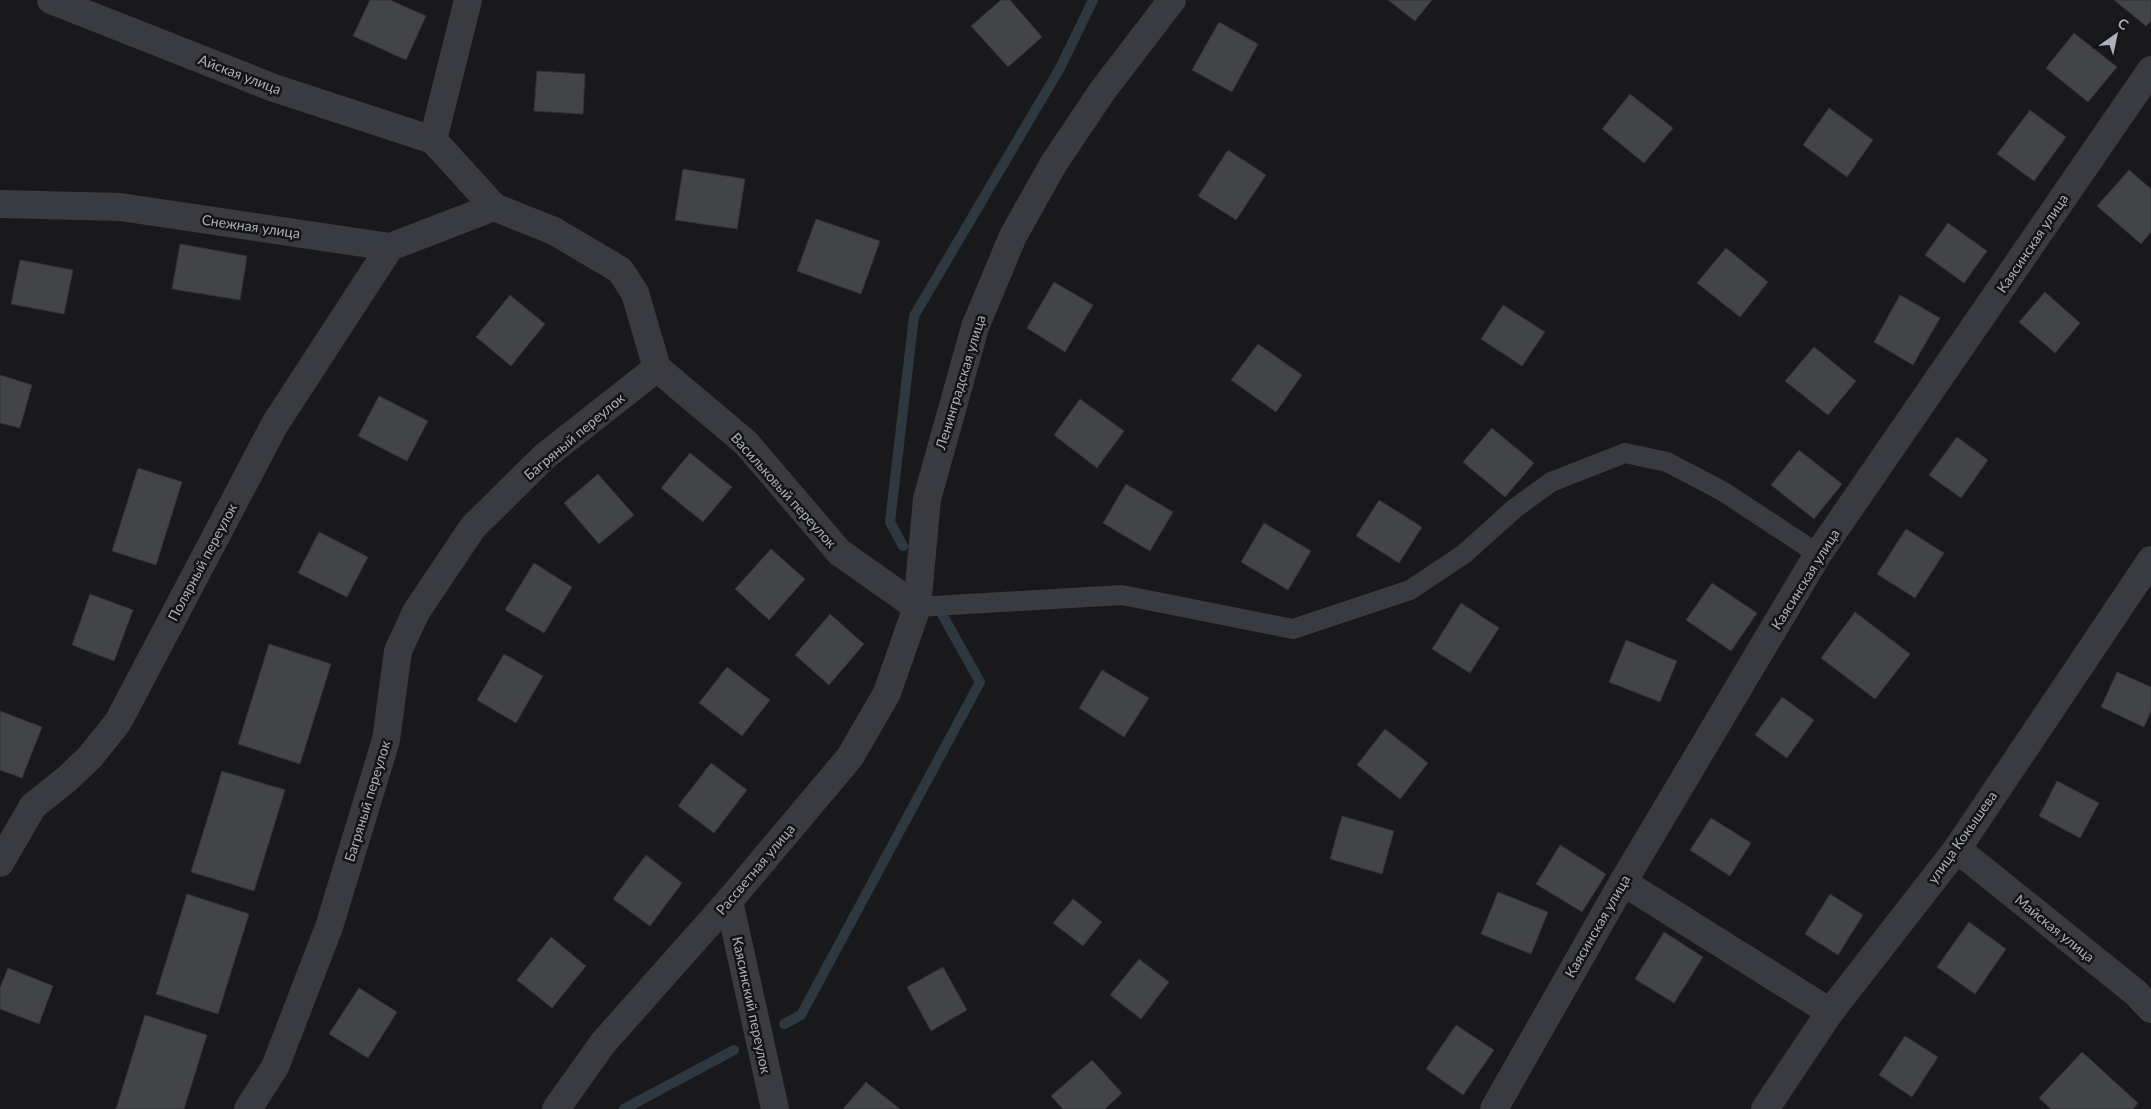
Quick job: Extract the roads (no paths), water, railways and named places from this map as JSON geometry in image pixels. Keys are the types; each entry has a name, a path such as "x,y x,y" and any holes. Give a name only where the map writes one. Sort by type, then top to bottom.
{"street":[{"name":"Айская улица","path":"50,0 274,88 433,140"},
{"path":"468,0 433,140 494,207 554,231 620,270 635,292 657,368"},
{"name":"Ленинградская улица","path":"917,607 926,499 974,327 1012,236 1054,163 1103,90 1172,0"},
{"name":"Каясинская улица","path":"1494,1109 1623,882 1818,554 2151,70"},
{"name":"Снежная улица","path":"0,204 120,207 390,247 494,207"},
{"name":"Полярный переулок","path":"0,863 32,806 67,779 90,757 118,722 275,424 390,247"},
{"name":"Васильковый переулок","path":"657,368 746,444 839,552 917,607"},
{"name":"Багряный переулок","path":"248,1109 275,1067 329,927 386,740 398,651 416,612 473,527 545,456 657,368"},
{"name":"улица Кокышева","path":"1764,1109 1830,1012 1957,848 2151,560"},
{"name":"Рассветная улица","path":"556,1109 603,1043 729,900 850,757 887,692 917,607"},
{"name":"Майская улица","path":"1957,848 2136,993 2151,1009"},
{"path":"1623,882 1830,1012"},
{"name":"Каясинский переулок","path":"729,900 775,1109"}],"lane":[{"path":"917,607 1122,595 1293,629 1410,590 1464,554 1514,508 1551,482 1625,453 1667,462 1724,492 1818,554"}],"waterway":[{"path":"903,546 890,522 914,316 1060,68 1093,0"},
{"path":"784,1024 801,1015 980,682 943,616"},
{"path":"624,1109 734,1050"}]}
